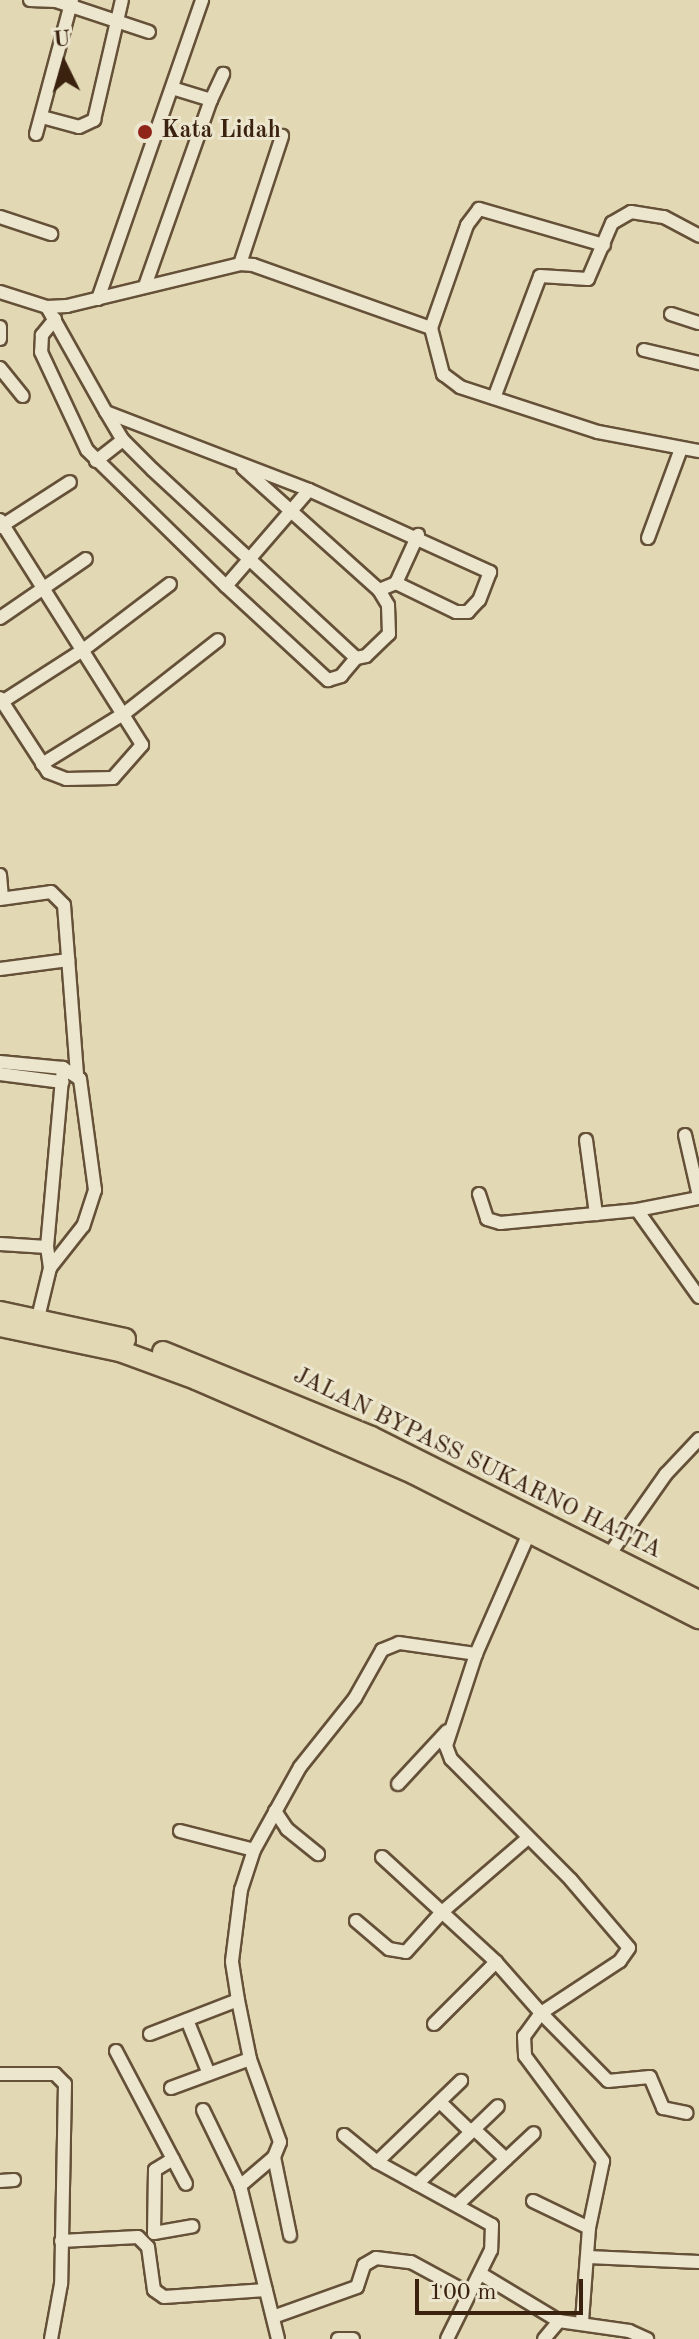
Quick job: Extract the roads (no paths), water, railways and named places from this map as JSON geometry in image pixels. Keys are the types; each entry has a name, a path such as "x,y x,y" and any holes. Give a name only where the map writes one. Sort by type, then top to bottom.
{"highway":[{"name":"JALAN BYPASS SUKARNO HATTA","path":"0,1312 196,1379 413,1473 699,1618"},
{"name":"JALAN BYPASS SUKARNO HATTA","path":"0,1326 37,1324 133,1342 280,1397 699,1601"}],"street":[{"path":"30,0 71,3 149,32"},
{"path":"42,117 79,127 94,120 122,0"},
{"path":"98,299 202,0"},
{"path":"36,134 71,3"},
{"path":"145,286 223,74"},
{"path":"172,88 211,100"},
{"path":"240,264 282,136"},
{"path":"604,245 479,209 467,225 431,328 448,382 598,432 699,451"},
{"path":"494,398 540,276 588,279 612,223 631,212 664,217 699,236"},
{"path":"0,217 51,234"},
{"path":"0,292 47,307 98,299 240,264 411,317 431,328"},
{"path":"47,307 123,440 356,658"},
{"path":"671,314 699,323"},
{"path":"55,319 42,335 41,352 96,461 328,680 341,676 356,658 366,656 389,634 390,613 379,590 238,463"},
{"path":"0,327 0,339"},
{"path":"644,350 699,363"},
{"path":"0,368 23,396"},
{"path":"106,412 418,535 490,572 487,585 468,612 456,612 396,583"},
{"path":"96,461 123,440"},
{"path":"648,538 681,449"},
{"path":"70,482 1,524 46,587 83,650 125,713 142,744 119,774 66,779 42,764 2,699 83,650 170,584"},
{"path":"226,586 250,562 309,490"},
{"path":"379,590 396,583 418,535"},
{"path":"0,618 86,559"},
{"path":"42,764 125,713 218,640"},
{"path":"0,875 1,899 43,892 60,895 77,1073 95,1190 83,1226 50,1268"},
{"path":"0,969 68,960"},
{"path":"0,1062 63,1068 77,1073"},
{"path":"37,1324 50,1268 47,1247 63,1068"},
{"path":"0,1074 62,1082"},
{"path":"479,1194 491,1223 637,1210 699,1197 685,1135"},
{"path":"586,1140 596,1214"},
{"path":"637,1210 699,1297"},
{"path":"0,1244 47,1247"},
{"path":"609,1555 666,1474 699,1439"},
{"path":"398,1784 447,1731 476,1654 530,1531"},
{"path":"290,2235 274,2157 278,2131 250,2059 238,2000 234,1921 254,1850 275,1811 388,1644 476,1654"},
{"path":"447,1731 451,1759 629,1948 620,1961 541,2013 524,2036 525,2056 603,2161 589,2228 582,2322"},
{"path":"275,1811 287,1829 318,1854"},
{"path":"180,1831 254,1850"},
{"path":"356,1921 389,1949 406,1952 442,1912 528,1838"},
{"path":"382,1857 496,1962 608,2081 650,2077 663,2108 686,2113"},
{"path":"434,2024 496,1962"},
{"path":"150,2034 238,2000"},
{"path":"187,2020 209,2074"},
{"path":"116,2051 186,2184"},
{"path":"171,2088 250,2059"},
{"path":"0,2074 55,2074 65,2084 61,2284 51,2339"},
{"path":"377,2162 461,2081"},
{"path":"440,2102 506,2159"},
{"path":"417,2184 498,2106"},
{"path":"203,2110 240,2186 278,2339"},
{"path":"457,2205 534,2133"},
{"path":"344,2135 377,2162 457,2205 495,2232 481,2274 468,2293 447,2339"},
{"path":"240,2186 274,2157"},
{"path":"173,2159 155,2170 150,2238 151,2281 159,2295 266,2290"},
{"path":"0,2181 14,2180"},
{"path":"533,2201 589,2228"},
{"path":"61,2241 129,2236 150,2238 192,2226"},
{"path":"588,2257 699,2262"},
{"path":"273,2317 357,2287 364,2265 376,2258 411,2262 468,2293"},
{"path":"481,2274 559,2321 582,2322 647,2339"},
{"path":"544,2339 559,2321"},
{"path":"338,2339 353,2339"}],"place":[{"name":"Kata Lidah","path":"145,132"}]}
